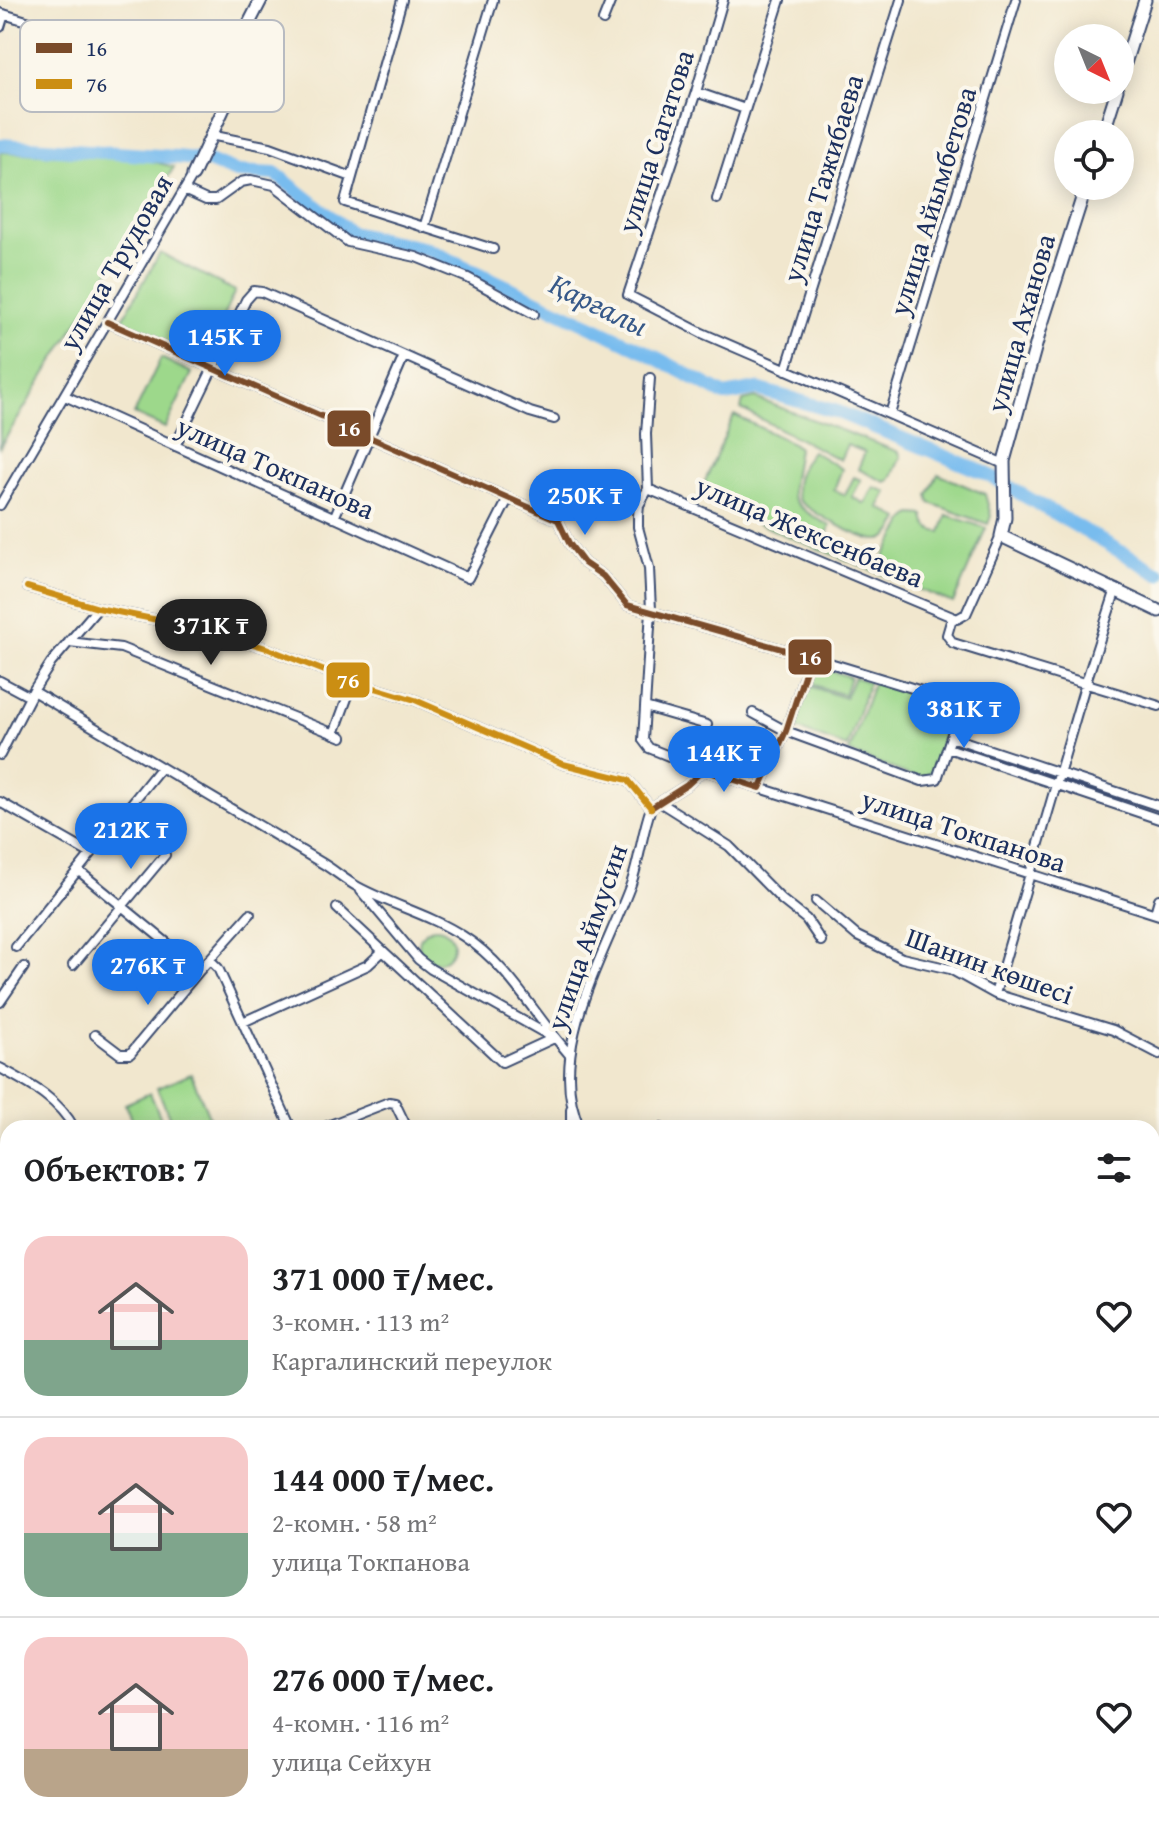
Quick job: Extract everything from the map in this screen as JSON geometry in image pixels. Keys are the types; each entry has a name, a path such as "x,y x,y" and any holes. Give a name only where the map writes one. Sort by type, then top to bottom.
{"street":[{"path":"251,20 261,0"},
{"path":"402,0 345,202 493,249"},
{"path":"424,228 493,0"},
{"path":"603,20 611,0"},
{"name":"улица Сагатова","path":"723,0 696,92 628,295 702,333 786,370"},
{"path":"717,199 780,0"},
{"name":"улица Тажибаева","path":"786,370 901,0"},
{"name":"улица Айымбетова","path":"890,414 1016,0"},
{"path":"1134,35 1145,0"},
{"path":"0,27 2,14 22,20"},
{"path":"696,92 745,109"},
{"name":"улица Трудовая","path":"0,505 193,175 221,112"},
{"path":"210,135 270,147 352,177"},
{"path":"184,190 206,200 216,200 241,182 251,180 274,185 348,242 416,257 468,278 534,314"},
{"name":"улица Аханова","path":"1004,469 1041,327 1082,200"},
{"path":"175,446 211,368 249,295 254,291 530,412 554,419"},
{"path":"107,322 558,520 569,543 584,563 603,576 627,605 952,701 959,710 940,776 925,782 786,731 753,713"},
{"path":"334,518 404,356"},
{"path":"786,370 890,414 1004,469 1005,518 1001,536 966,614 960,619 952,618 947,635 954,643 1159,706"},
{"path":"650,378 646,434 648,489 639,505 638,527 649,568 651,610 645,707 707,725"},
{"name":"улица Токпанова","path":"65,396 468,578 508,499"},
{"name":"улица Жексенбаева","path":"648,489 952,618"},
{"path":"1001,536 1159,611"},
{"path":"27,587 98,608 212,631 353,682 415,700 563,764 628,780 651,808 703,770"},
{"path":"995,994 1116,589"},
{"path":"0,755 31,694 98,608"},
{"path":"69,642 121,648 338,735 353,682"},
{"path":"761,785 786,731 809,660"},
{"path":"0,681 31,694 161,767 357,886 463,935 488,955 533,1006 569,1054"},
{"name":"улица Токпанова","path":"645,707 645,745 703,770 761,785 1157,914"},
{"path":"951,737 1159,806"},
{"path":"948,748 1159,819"},
{"path":"16,947 161,767"},
{"path":"0,802 91,854"},
{"path":"661,803 729,846 782,900 806,919 821,941"},
{"name":"улица Аймусин","path":"578,1120 571,1096 569,1054 597,964 639,863 651,808"},
{"path":"73,965 165,855"},
{"path":"79,871 200,970"},
{"path":"357,886 418,959 554,1038"},
{"path":"1157,914 1159,899"},
{"name":"Шанин көшесі","path":"816,901 857,936 902,958 950,969 995,994 1113,1030 1159,1054"},
{"path":"337,908 502,1062 554,1038"},
{"path":"95,1035 120,1054 130,1054 250,914"},
{"path":"243,1022 338,976 368,965 383,951"},
{"path":"210,960 218,968 287,1120"},
{"path":"0,1002 24,967"},
{"path":"0,1068 45,1094 69,1120"},
{"path":"571,1096 571,1120"},
{"path":"343,1120 389,1102 395,1103 403,1120"},
{"path":"0,1163 0,1170"}],"green space":[{"path":"0,152 144,159 174,167 0,447"},
{"path":"160,253 235,291 203,360 121,322"},
{"path":"161,358 192,373 165,428 134,414"},
{"path":"755,398 899,452 901,457 890,480 885,482 858,469 865,452 847,445 840,460 741,409 743,401"},
{"path":"734,415 798,448 793,496 803,509 830,526 826,537 881,561 912,514 924,515 928,527 941,532 947,515 986,528 953,603 698,497"},
{"path":"812,451 842,469 834,490 845,495 854,477 861,480 852,497 865,504 874,487 887,492 879,507 900,519 889,535 884,539 866,538 828,520 799,501 796,488 798,475"},
{"path":"938,474 985,494 991,516 988,524 930,503 928,495"},
{"path":"814,665 850,677 844,695 808,683"},
{"path":"854,677 869,682 847,747 794,728 792,725 807,685 845,698"},
{"path":"874,681 941,702 949,709 951,715 932,772 919,779 849,752"},
{"path":"436,928 448,933 453,945 448,957 436,962 424,957 419,945 424,933"},
{"path":"191,1074 211,1120 171,1120 157,1088"},
{"path":"150,1093 162,1120 132,1120 125,1104"}],"waterway":[{"name":"Қарғалы","path":"0,145 206,160 236,172 276,174 351,233 427,249 644,351 725,395 757,389 838,412 985,473 1159,574"}],"transit line":[{"name":"16","path":"107,322 558,520 569,543 584,563 603,576 627,605 810,657 786,731 760,788 703,770 687,785 651,808"},
{"name":"76","path":"27,587 98,608 212,631 345,679 415,700 563,764 628,780 651,808"}]}
